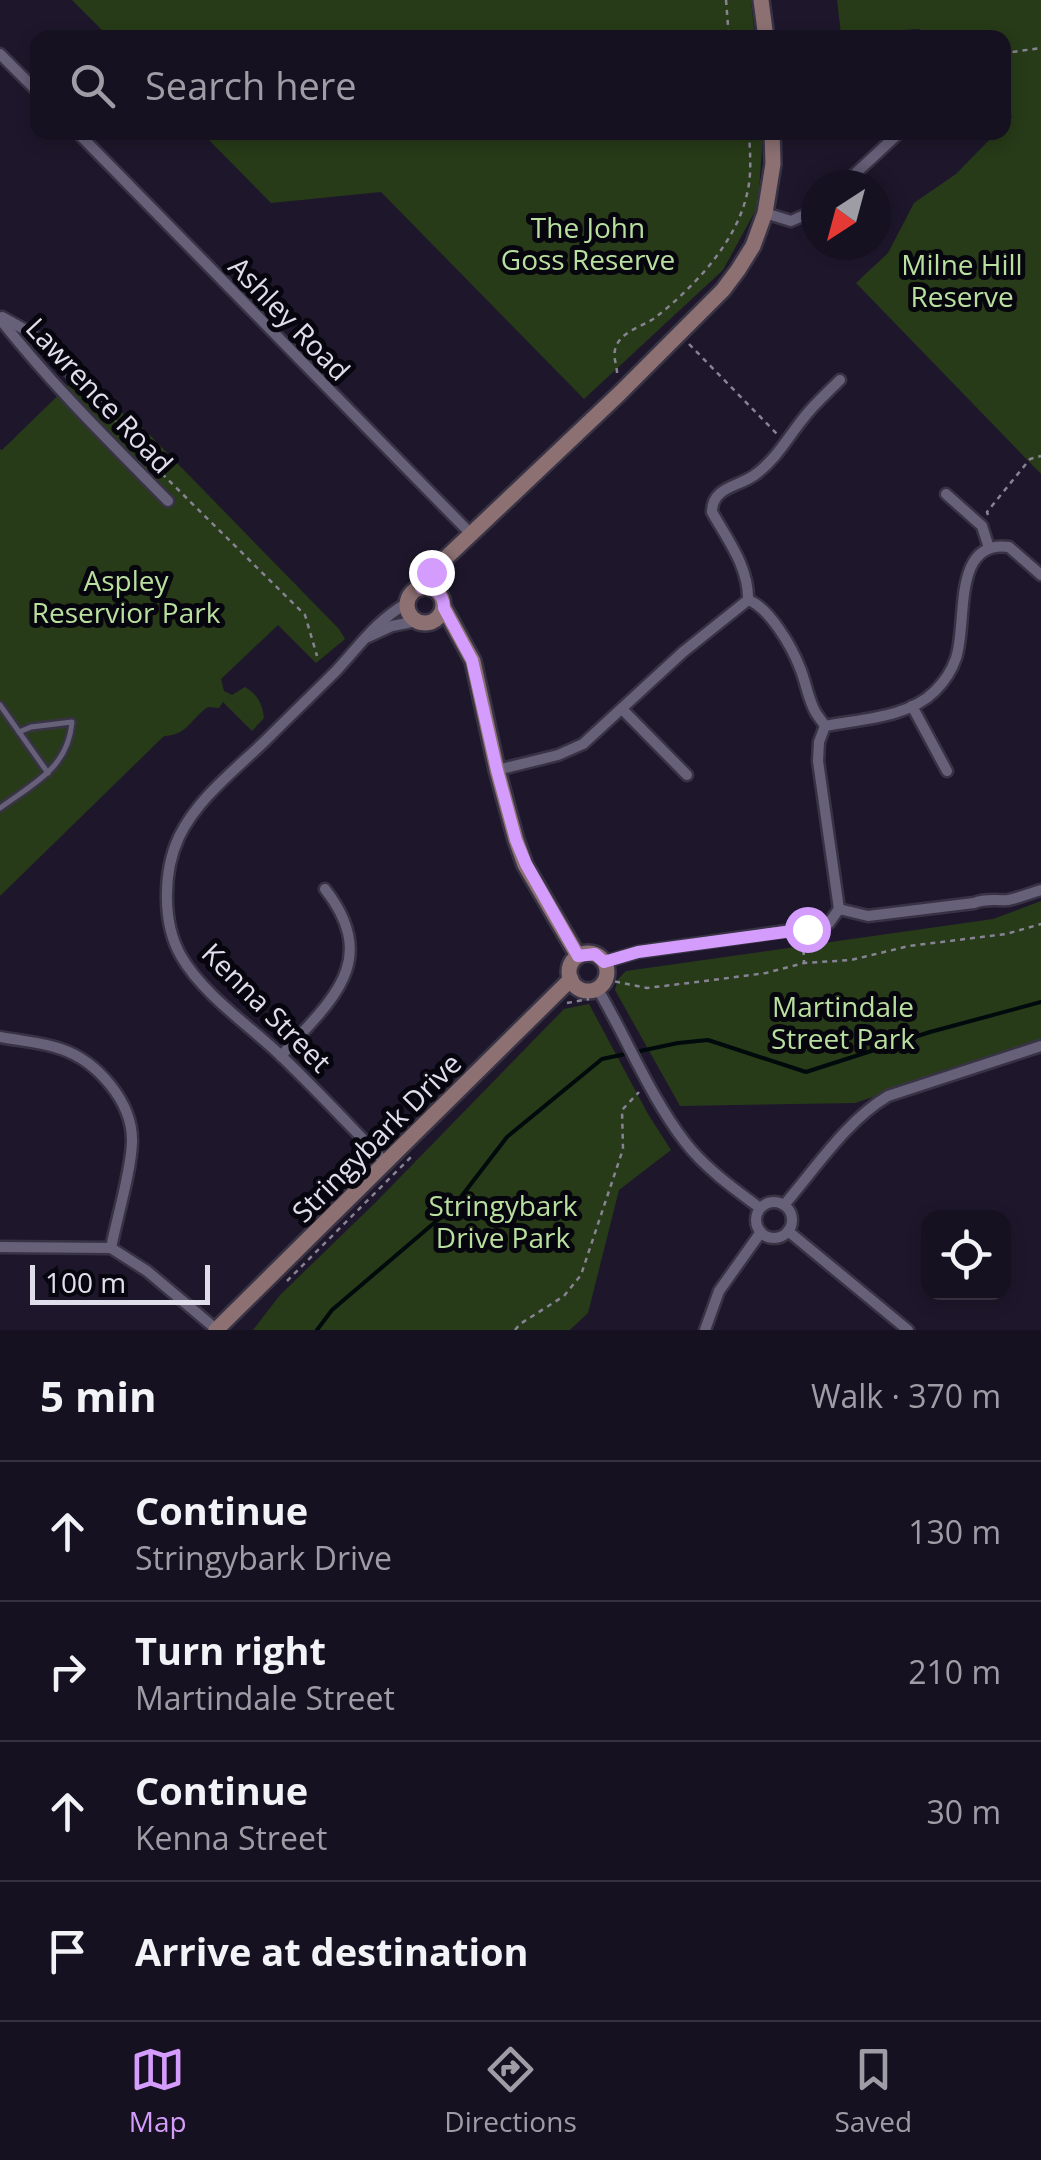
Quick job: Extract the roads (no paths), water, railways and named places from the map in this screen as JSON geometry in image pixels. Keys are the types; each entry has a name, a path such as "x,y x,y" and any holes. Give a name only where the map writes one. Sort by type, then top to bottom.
{"street":[{"path":"762,0 765,30"},
{"path":"0,54 30,84"},
{"name":"Ashley Road","path":"85,140 472,535"},
{"name":"Kenna Street","path":"385,1162 281,1056 206,988 180,955 171,930 167,893 178,839 202,803 367,638 374,626 407,603 431,572 723,290 753,246 766,213 772,140"},
{"path":"859,170 891,140"},
{"path":"766,213 791,221 801,217"},
{"name":"Lawrence Road","path":"0,318 31,333 109,412"},
{"name":"Lawrence Road","path":"0,318 86,418 168,501"},
{"path":"748,600 745,572 712,512 712,502 721,492 753,478 840,380"},
{"path":"946,494 982,526 989,548"},
{"path":"825,726 912,706 946,678 956,660 967,576 978,555 989,548 1010,547 1041,574"},
{"path":"425,622 440,616 440,577 446,560"},
{"path":"421,588 430,588 441,600 472,660 516,840 578,956 595,954 604,962 605,979 598,991"},
{"path":"497,770 558,755 583,744 683,652 748,600"},
{"path":"748,600 767,613 783,637 799,665 814,712 825,726"},
{"path":"407,603 409,614 472,660"},
{"name":"Kenna Street","path":"367,638 392,626 425,622"},
{"path":"912,706 947,771"},
{"path":"622,708 686,775"},
{"path":"604,962 638,952 828,923 839,910 818,761 818,742 825,726"},
{"path":"281,1056 333,998 347,972 348,926 341,909 325,889"},
{"path":"839,910 868,916 987,898 1011,900 1041,890"},
{"name":"Stringybark Drive","path":"216,1330 571,979 571,964 578,956"},
{"path":"571,979 585,990 598,991"},
{"path":"598,991 666,1114 686,1142 704,1164 760,1208"},
{"path":"0,1037 76,1055 103,1078 124,1106 131,1124 131,1149 111,1248"},
{"path":"784,1205 856,1121 879,1101 1041,1046"},
{"path":"774,1202 784,1205 792,1217 788,1231 778,1237 761,1232 756,1218 760,1208 774,1202"},
{"path":"788,1231 908,1330"},
{"path":"705,1330 718,1291 761,1232"},
{"path":"0,1246 111,1248 146,1271 216,1330"}],"lane":[{"path":"0,705 48,773"},
{"path":"0,808 48,773 64,755 72,722 19,732"}],"waterway":[{"path":"317,1330 332,1310 454,1206 507,1137 602,1059 708,1040 806,1072 1041,1002"}],"park label":[{"name":"The John Goss Reserve","path":"588,243"},
{"name":"Milne Hill Reserve","path":"962,280"},
{"name":"Aspley Reservior Park","path":"126,596"},
{"name":"Martindale Street Park","path":"843,1022"},
{"name":"Stringybark Drive Park","path":"503,1221"}]}
